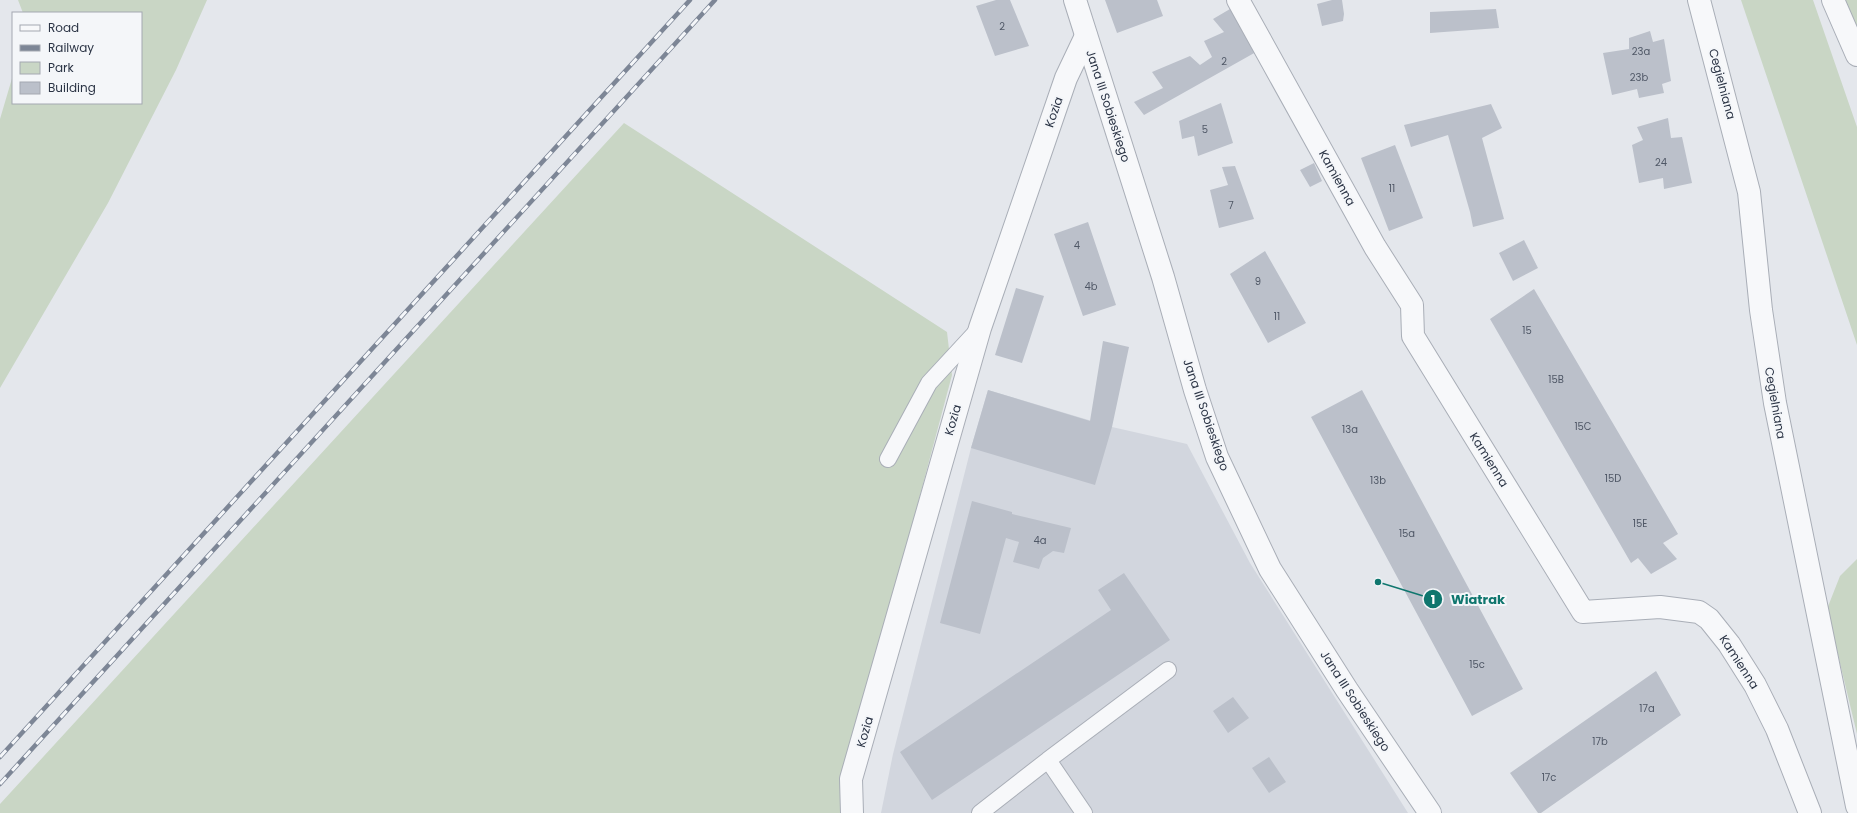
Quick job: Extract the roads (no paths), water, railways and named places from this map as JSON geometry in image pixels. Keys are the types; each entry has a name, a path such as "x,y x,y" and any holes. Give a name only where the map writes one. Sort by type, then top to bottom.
{"street":[{"name":"Jana III Sobieskiego","path":"1075,0 1163,277 1217,457 1270,569 1346,690 1430,813"},
{"name":"Kamienna","path":"1238,0 1375,247 1412,305 1413,336 1583,612 1660,607 1699,612 1709,619 1729,644 1754,685 1777,729 1810,813"},
{"name":"Cegielniana","path":"1699,0 1749,192 1761,310 1774,396 1857,806"},
{"path":"1834,0 1857,55"},
{"name":"Kozia","path":"852,813 851,779 980,328 1066,78 1086,36"}],"lane":[{"path":"888,459 929,383 980,328"},
{"path":"980,813 1168,670"},
{"path":"1048,760 1084,813"}],"railway":[{"path":"0,757 690,0"},
{"path":"0,784 715,0"}],"place":[{"name":"Wiatrak","path":"1378,582"}]}
